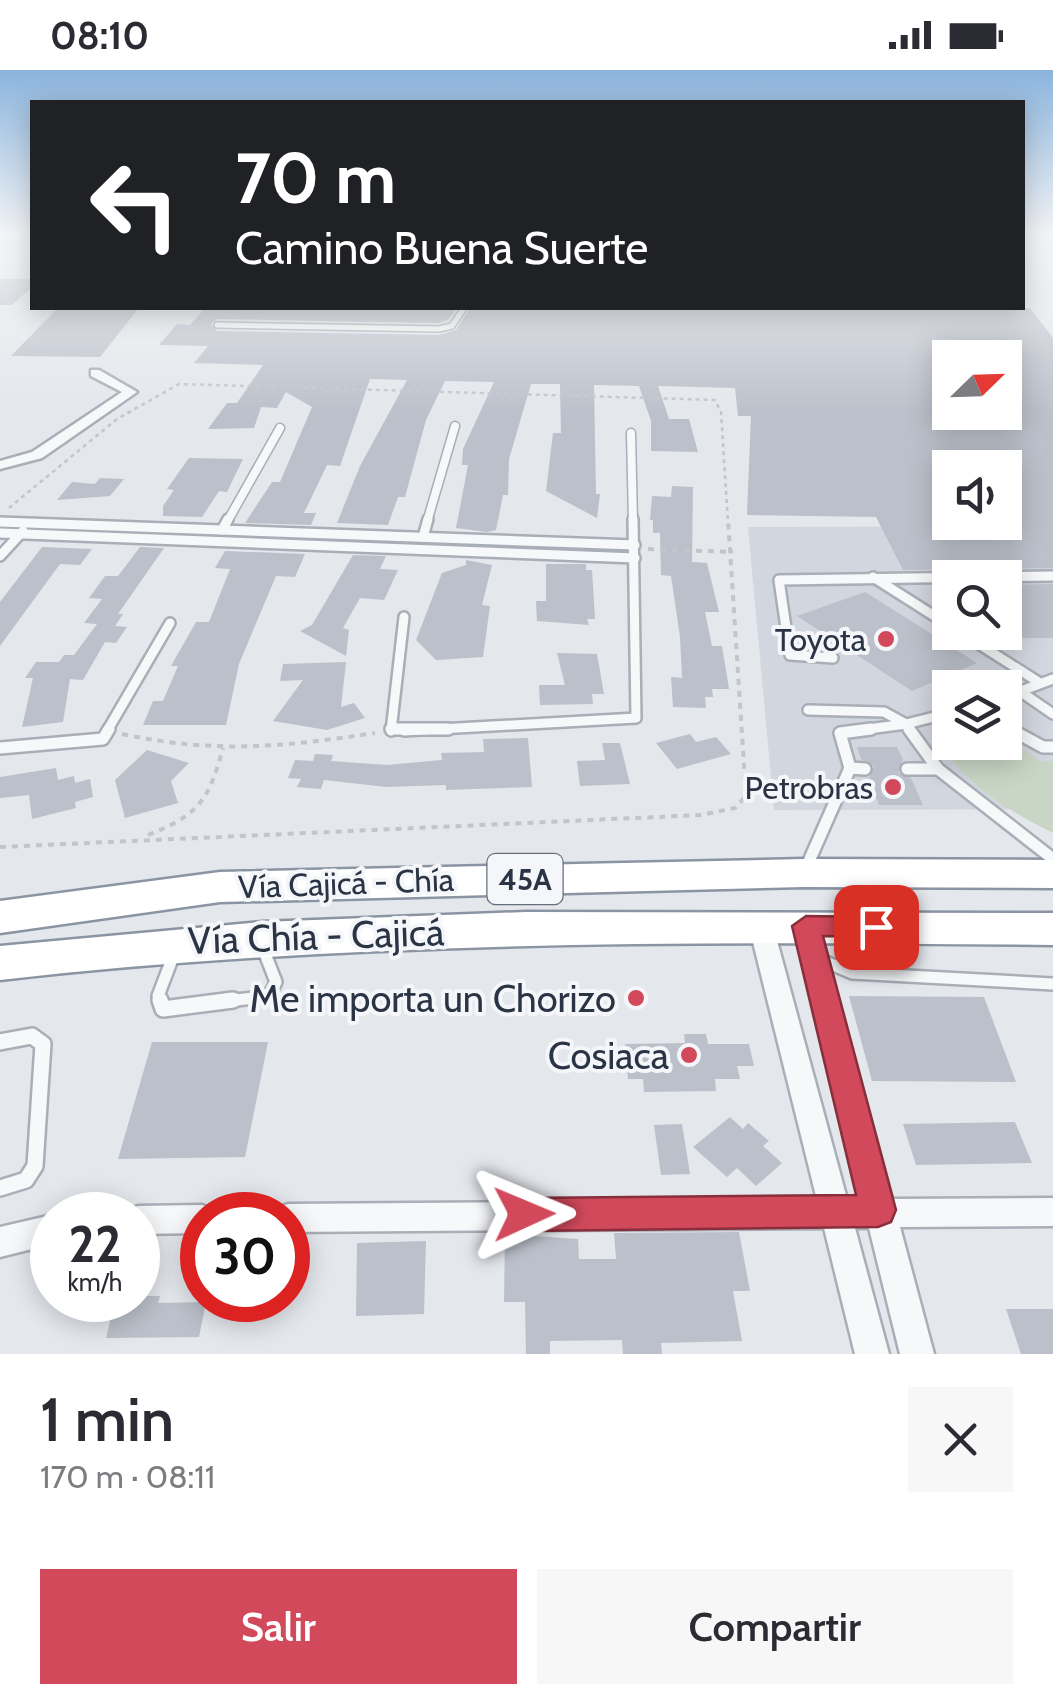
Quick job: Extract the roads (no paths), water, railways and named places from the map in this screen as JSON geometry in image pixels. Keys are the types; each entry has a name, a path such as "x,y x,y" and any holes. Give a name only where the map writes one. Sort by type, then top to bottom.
{"highway":[{"name":"Vía Cajicá - Chía","path":"0,916 220,887 804,873 1053,874"},
{"name":"Vía Chía - Cajicá","path":"0,963 179,941 258,936 761,926 810,941 1053,929"}],"street":[{"path":"0,466 37,455 130,392 94,373"},
{"path":"761,926 838,1210 872,1354"},
{"path":"810,941 916,1354"},
{"path":"310,1218 838,1210 1053,1212"},
{"path":"0,1242 30,1235"}],"lane":[{"path":"217,325 439,329 452,326 463,310"},
{"path":"423,537 454,426"},
{"path":"222,530 280,428"},
{"path":"404,617 390,732 636,718 631,433"},
{"path":"0,522 423,537 635,551"},
{"path":"0,556 31,523"},
{"path":"0,534 323,546 635,551"},
{"path":"323,546 328,534"},
{"path":"872,576 932,614"},
{"path":"833,658 790,655 779,580 1053,576"},
{"path":"0,748 103,739 170,623"},
{"path":"988,650 1040,684"},
{"path":"1022,692 1053,679"},
{"path":"1022,693 1053,714"},
{"path":"808,710 884,712 906,724 938,769 1053,859"},
{"path":"804,873 850,768 840,732 932,718"},
{"path":"1022,736 1042,747 1053,747"},
{"path":"850,768 865,768"},
{"path":"907,769 938,769"},
{"path":"179,941 158,996 163,1009 269,996 276,982 258,936"},
{"path":"810,941 852,974 1053,984"},
{"path":"0,1042 32,1036 43,1044 36,1166 26,1180 0,1188"}],"place":[{"name":"Toyota","path":"886,639"},
{"name":"Petrobras","path":"893,787"},
{"name":"Me importa un Chorizo","path":"636,998"},
{"name":"Cosiaca","path":"689,1055"}]}
